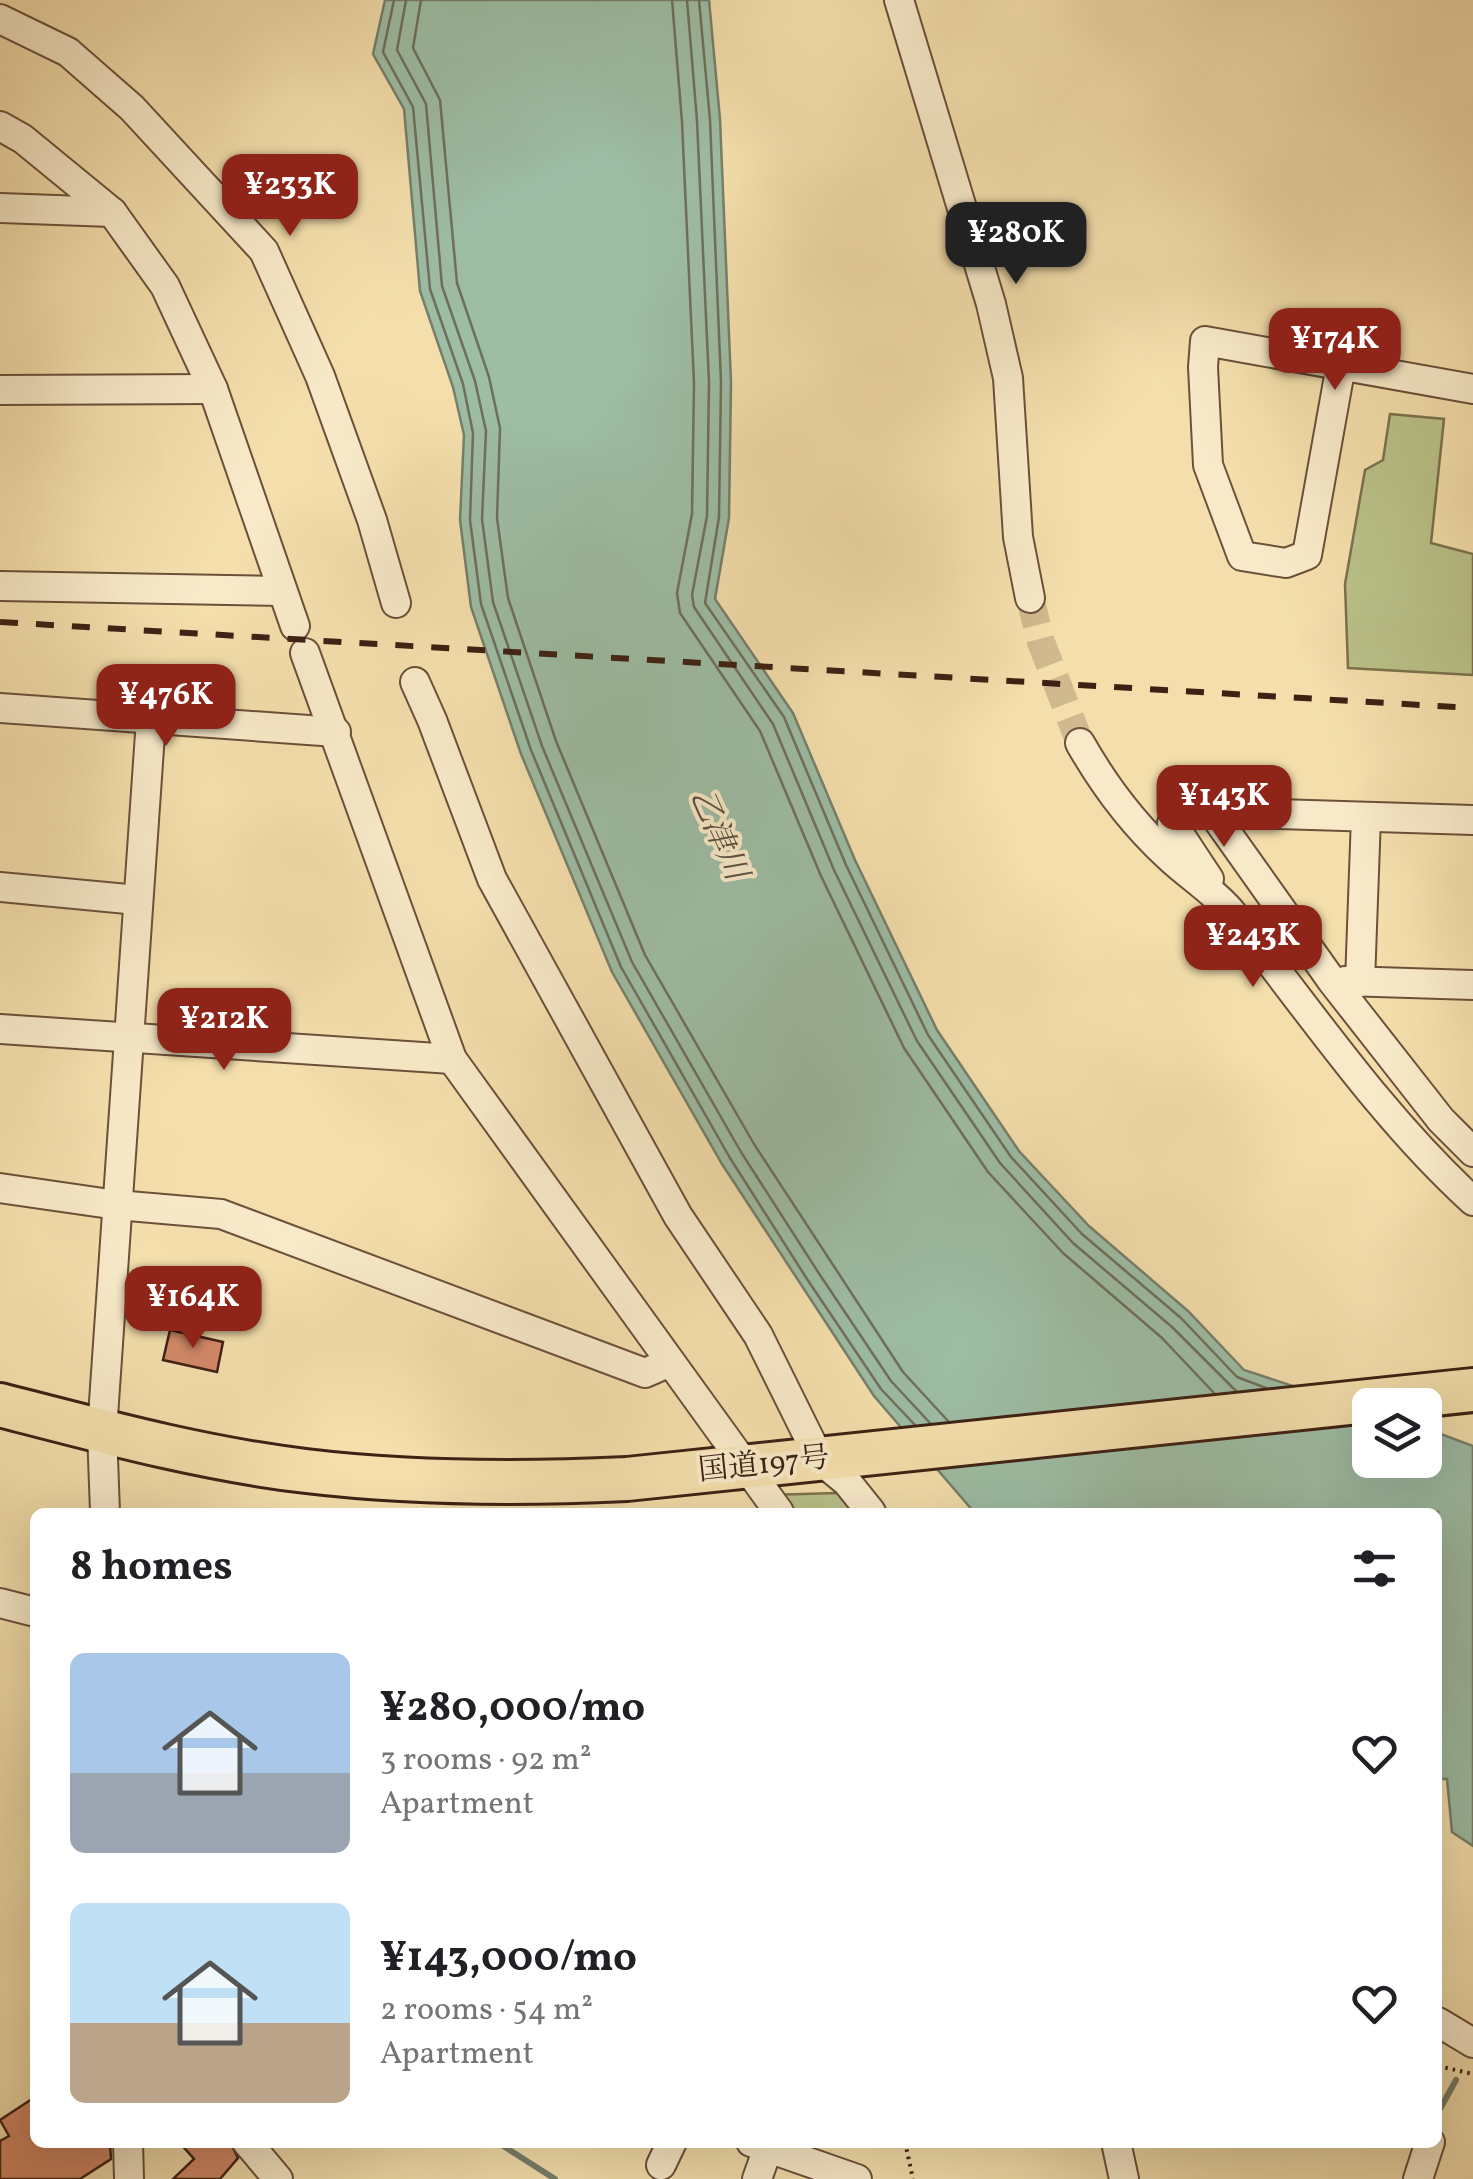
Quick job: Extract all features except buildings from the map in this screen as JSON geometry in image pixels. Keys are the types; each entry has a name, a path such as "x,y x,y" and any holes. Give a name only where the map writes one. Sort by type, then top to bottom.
{"highway":[{"name":"国道197号","path":"0,1405 102,1431 302,1471 402,1480 521,1498 626,1479 1473,1390"}],"street":[{"path":"898,0 991,304 1008,378 1018,537 1030,598"},
{"path":"0,18 68,52 94,74 132,108 264,251 320,376 372,520 396,603"},
{"path":"0,126 23,138 112,212 165,286 213,388 295,626"},
{"path":"0,208 112,212"},
{"path":"1341,365 1306,556 1286,563 1242,556 1208,465 1205,341 1473,388"},
{"path":"0,390 213,388"},
{"path":"0,586 282,591"},
{"path":"306,653 452,1059 776,1508"},
{"path":"415,682 492,879 678,1216 841,1458 847,1482 868,1508"},
{"path":"0,708 336,732"},
{"path":"105,1508 102,1431 151,719"},
{"path":"1080,743 1110,794 1138,827 1229,909"},
{"path":"1472,1150 1442,1120 1346,982 1212,812 1473,820"},
{"path":"1346,982 1366,817"},
{"path":"1172,822 1229,909 1321,1032 1414,1142 1473,1201"},
{"path":"0,886 138,900"},
{"path":"1346,982 1473,985"},
{"path":"0,1029 452,1059"},
{"path":"0,1188 117,1205 221,1214 645,1372 670,1362"},
{"path":"0,1604 30,1611"},
{"path":"1442,2024 1473,2043"},
{"path":"128,2148 129,2179"},
{"path":"252,2148 278,2179"},
{"path":"757,2179 760,2148"},
{"path":"766,2148 853,2178"},
{"path":"1117,2148 1124,2179"},
{"path":"1418,2179 1428,2148"}],"path":[{"path":"1442,2067 1473,2074"},
{"path":"906,2148 913,2179"}],"green space":[{"path":"1390,414 1444,419 1431,543 1473,554 1473,675 1348,668 1345,584 1365,470 1383,460"},
{"path":"837,1493 850,1508 778,1508 770,1495"}],"water":[{"name":"乙津川","path":"385,0 709,0 720,119 731,382 729,518 715,599 793,713 855,860 937,1030 1019,1151 1089,1226 1188,1311 1244,1370 1352,1405 1352,1478 1442,1478 1442,1434 1473,1446 1473,1846 1452,1832 1447,1779 1442,1779 1442,1508 971,1508 874,1396 722,1164 612,972 521,754 471,607 460,520 464,435 453,387 420,291 404,109 373,54"}],"waterway":[{"path":"1442,2105 1456,2080"},
{"path":"506,2148 555,2179"}],"tunnel":[{"path":"1030,598 1041,642 1080,743"}],"railway":[{"path":"0,622 1473,708"}]}
